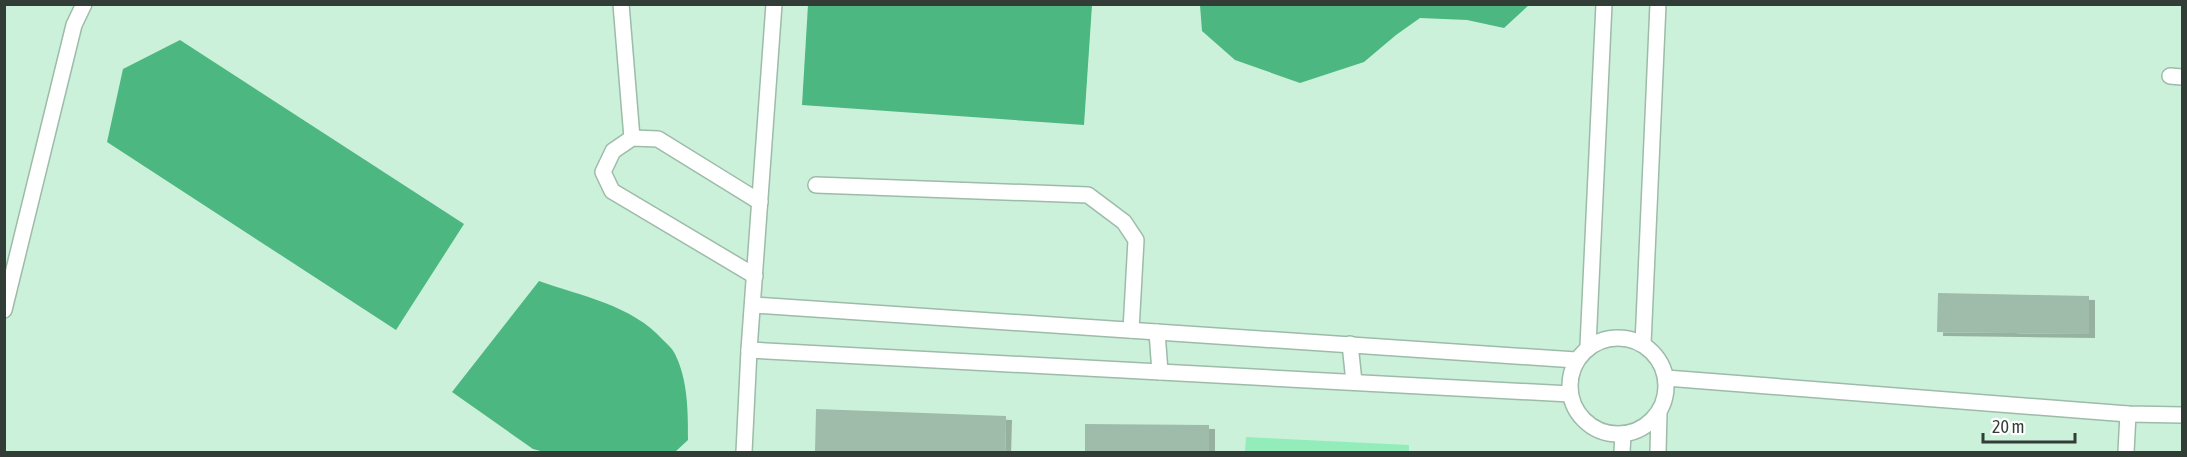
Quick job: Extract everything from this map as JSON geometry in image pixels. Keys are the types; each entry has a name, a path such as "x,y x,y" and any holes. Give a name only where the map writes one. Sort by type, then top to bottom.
{"lane":[{"path":"4,310 74,25 84,4"},
{"path":"621,4 632,138"},
{"path":"744,453 749,350 774,4"},
{"path":"1588,346 1604,4"},
{"path":"1643,344 1658,4"},
{"path":"755,276 612,191 603,172 612,151 632,138 658,139 760,202"},
{"path":"816,185 1088,195 1124,222 1136,240 1131,330"},
{"path":"753,305 1576,360"},
{"path":"1157,332 1160,372"},
{"path":"1625,337 1643,344 1658,358 1666,378 1666,395 1659,412 1644,428 1623,434 1604,433 1588,425 1576,411 1570,394 1570,376 1576,360 1588,346 1605,338 1625,337"},
{"path":"1350,344 1354,382"},
{"path":"749,350 1570,394"},
{"path":"1666,378 2128,414 2182,415"},
{"path":"1658,453 1659,412"},
{"path":"2126,453 2128,414"},
{"path":"1622,453 1623,434"}],"shaded area":[{"path":"1200,4 1529,5 1504,28 1467,20 1420,18 1364,62 1300,83 1235,60 1202,31"},
{"path":"5,5 2182,5 2182,452 5,452"},
{"path":"808,5 1092,5 1084,125 802,105"},
{"path":"180,40 464,224 396,330 107,142 123,69"},
{"path":"539,281 621,310 650,328 672,350 683,374 688,418 688,440 675,452 544,452 533,449 452,392"},
{"path":"1246,437 1409,445 1409,452 1245,452"}],"building":[{"path":"1938,293 2089,296 2089,334 1937,332"},
{"path":"816,409 1006,416 1005,452 815,452"},
{"path":"1085,424 1209,425 1209,452 1085,452"}]}
